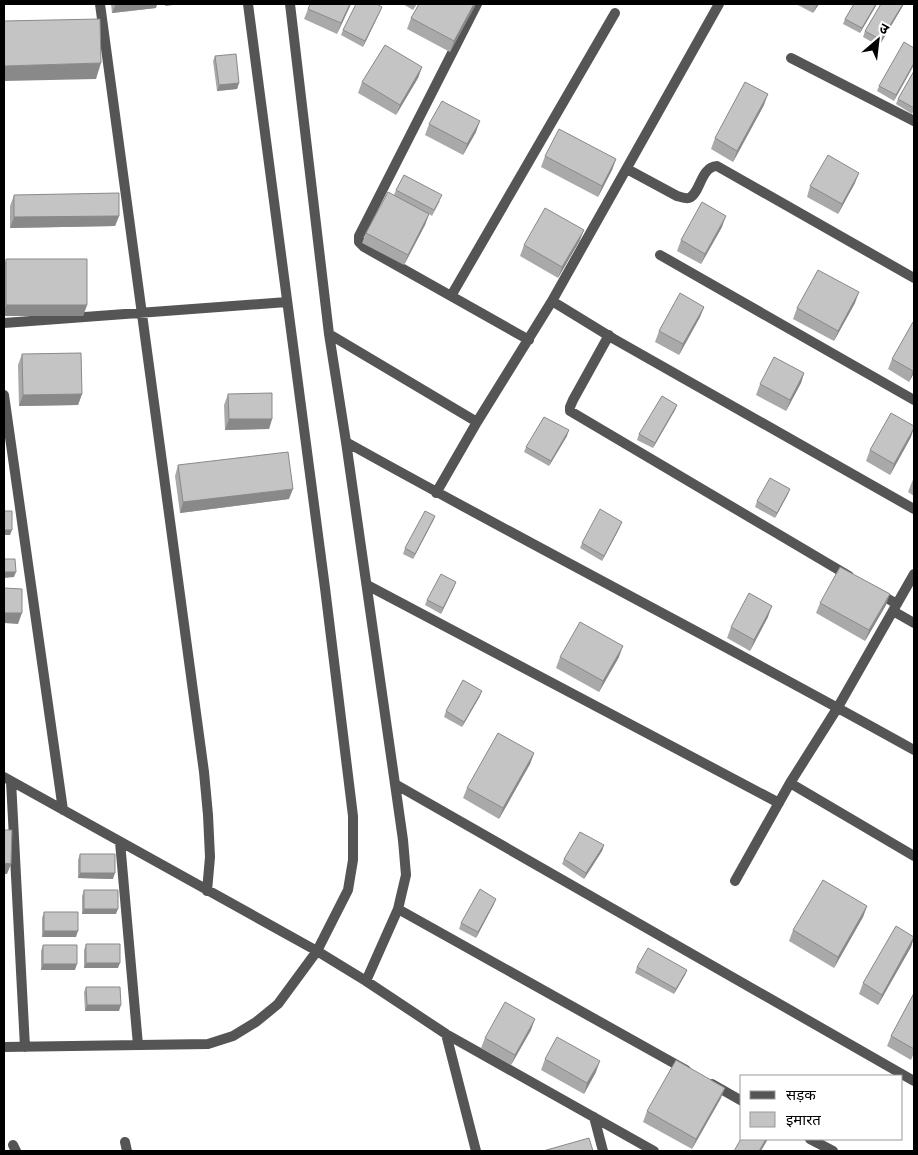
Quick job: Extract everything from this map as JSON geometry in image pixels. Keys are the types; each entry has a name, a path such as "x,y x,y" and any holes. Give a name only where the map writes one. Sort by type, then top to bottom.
{"street":[{"path":"100,4 204,772 210,857 207,891"},
{"path":"4,1047 208,1044 233,1036 256,1022 278,1004 317,951 348,890 353,860 353,816 324,578 248,4"},
{"path":"290,4 329,334 367,585 403,840 406,875 398,909 366,981"},
{"path":"477,4 359,236 359,242 364,247 529,340"},
{"path":"436,492 552,301 719,4"},
{"path":"451,296 615,13"},
{"path":"791,58 914,121"},
{"path":"627,169 677,196 689,198 707,170 711,166 717,166 914,278"},
{"path":"660,255 914,400"},
{"path":"552,301 914,509"},
{"path":"4,323 287,302"},
{"path":"329,334 477,422"},
{"path":"609,335 573,400 570,411 855,579"},
{"path":"4,395 63,810"},
{"path":"346,442 838,707 914,750"},
{"path":"735,882 790,784 838,707 914,574"},
{"path":"367,585 779,803"},
{"path":"872,589 914,623"},
{"path":"8,779 317,951 446,1034 654,1151"},
{"path":"8,779 25,1047"},
{"path":"395,784 914,1081"},
{"path":"790,784 914,856"},
{"path":"120,842 138,1045"},
{"path":"398,909 740,1099"},
{"path":"446,1034 476,1151"},
{"path":"594,1117 604,1151"},
{"path":"812,1140 833,1151"}],"building":[{"path":"310,4 350,4 341,23 308,9"},
{"path":"356,4 377,4 382,7 365,41 343,30"},
{"path":"419,4 474,4 454,41 411,18"},
{"path":"854,4 876,4 862,28 845,19"},
{"path":"881,4 903,4 881,40 865,31"},
{"path":"100,19 101,63 4,66 4,21"},
{"path":"904,42 914,48 914,63 896,95 879,86"},
{"path":"385,45 422,67 400,105 362,82"},
{"path":"236,54 239,83 219,85 215,56"},
{"path":"914,71 914,108 898,99"},
{"path":"745,82 768,94 737,151 715,138"},
{"path":"442,101 480,121 467,144 429,124"},
{"path":"559,129 616,159 602,186 545,156"},
{"path":"828,155 859,173 842,204 810,186"},
{"path":"404,175 442,195 434,210 396,190"},
{"path":"388,192 429,214 408,255 366,233"},
{"path":"119,193 119,216 14,217 14,195"},
{"path":"702,202 726,216 705,254 681,240"},
{"path":"545,208 584,230 562,267 524,245"},
{"path":"6,259 87,259 87,305 6,305"},
{"path":"818,270 859,292 838,331 797,308"},
{"path":"680,293 704,307 683,344 659,331"},
{"path":"914,322 913,371 892,359"},
{"path":"81,353 82,394 23,395 22,354"},
{"path":"774,357 804,373 790,400 760,384"},
{"path":"272,393 272,419 229,419 228,394"},
{"path":"662,396 677,405 655,443 639,434"},
{"path":"891,413 914,426 894,464 870,450"},
{"path":"544,417 569,430 551,461 526,447"},
{"path":"288,452 293,489 183,502 178,465"},
{"path":"770,478 790,489 777,513 757,501"},
{"path":"600,509 622,522 604,556 582,543"},
{"path":"4,511 12,511 12,530 4,530"},
{"path":"425,511 435,516 415,554 405,548"},
{"path":"4,559 15,559 16,572 4,572"},
{"path":"840,567 890,594 869,630 820,603"},
{"path":"441,574 456,582 443,608 427,600"},
{"path":"4,588 22,589 22,613 4,613"},
{"path":"749,593 772,606 754,640 731,627"},
{"path":"580,622 623,646 603,681 560,657"},
{"path":"463,680 482,691 464,722 446,711"},
{"path":"498,733 534,753 503,808 467,788"},
{"path":"4,830 12,830 11,864 4,863"},
{"path":"580,832 604,845 586,873 564,859"},
{"path":"80,854 115,854 115,873 80,873"},
{"path":"823,880 867,906 838,957 793,930"},
{"path":"480,889 496,899 478,932 461,923"},
{"path":"84,890 118,890 118,909 84,909"},
{"path":"44,912 78,912 78,931 44,931"},
{"path":"896,926 914,937 882,995 863,983"},
{"path":"86,944 120,944 120,963 86,963"},
{"path":"43,945 77,945 77,964 43,964"},
{"path":"648,948 687,970 676,989 637,967"},
{"path":"86,987 120,987 121,1005 87,1005"},
{"path":"914,993 914,1049 891,1036"},
{"path":"505,1002 535,1019 515,1055 485,1038"},
{"path":"557,1037 600,1061 587,1083 545,1059"},
{"path":"676,1060 725,1088 696,1139 647,1111"},
{"path":"589,1138 593,1151 543,1151"},
{"path":"740,1140 765,1140 759,1151 734,1151"}]}
